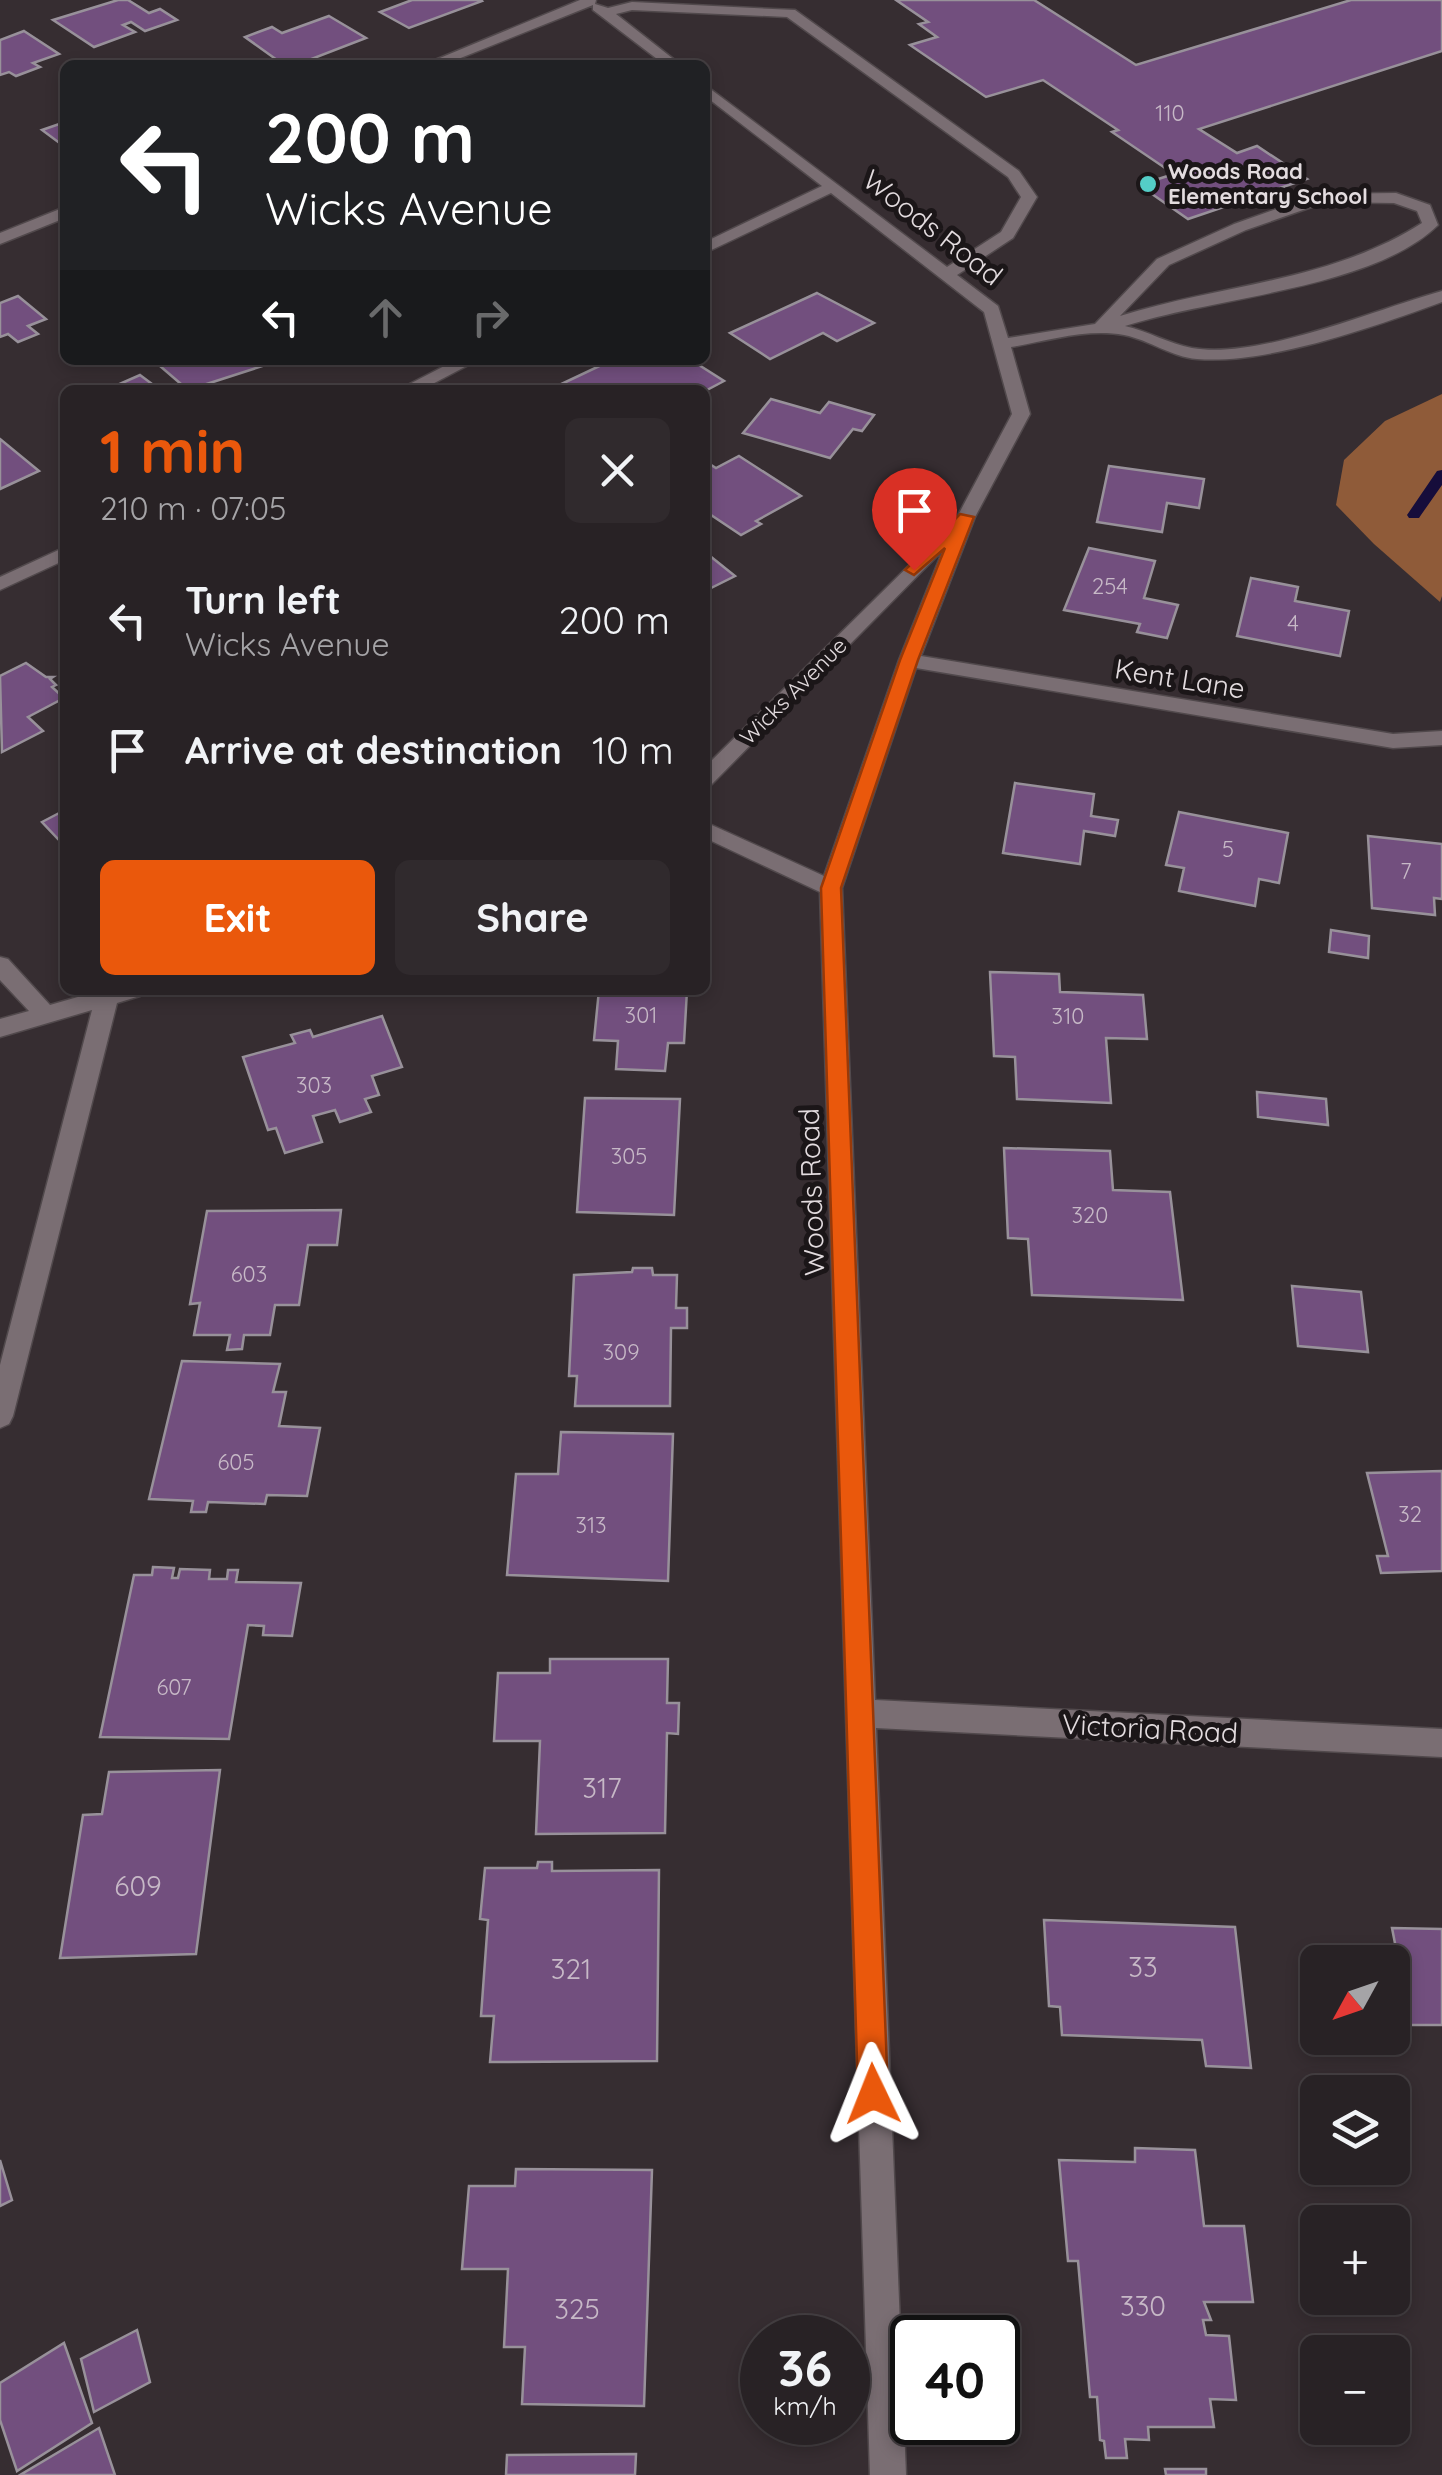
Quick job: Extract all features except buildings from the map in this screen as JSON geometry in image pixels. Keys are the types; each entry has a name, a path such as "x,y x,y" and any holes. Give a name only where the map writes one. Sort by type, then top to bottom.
{"street":[{"path":"442,60 589,0 667,60"},
{"path":"606,14 632,6 790,13 1014,174 1030,197 1007,235 946,275"},
{"name":"Woods Road","path":"710,93 992,310 1020,414 966,517 909,660 831,888 888,2475"},
{"path":"710,246 832,188"},
{"path":"1001,344 1100,328 1177,305 1253,291 1338,267 1401,246 1430,226 1424,208 1396,198 1324,197 1240,227 1163,262 1100,328"},
{"path":"0,238 60,214"},
{"path":"1100,328 1127,331 1194,354 1231,354 1408,310 1442,296"},
{"path":"418,385 460,365"},
{"name":"Wicks Avenue","path":"710,774 966,517"},
{"path":"0,584 60,555"},
{"name":"Kent Lane","path":"909,660 1393,741 1442,738"},
{"path":"710,831 831,888"},
{"path":"0,966 46,1015"},
{"path":"0,1028 116,995"},
{"path":"0,1416 120,995"},
{"name":"Victoria Road","path":"858,1713 1442,1743"}],"shaded area":[{"path":"1442,394 1440,602 1336,505 1344,460 1385,421"}],"waterway":[{"path":"1414,515 1442,474"}],"place":[{"name":"Woods Road Elementary School","path":"1148,184"}],"route":[{"path":"873,2094 831,888 909,660 966,517 914,570"}]}
